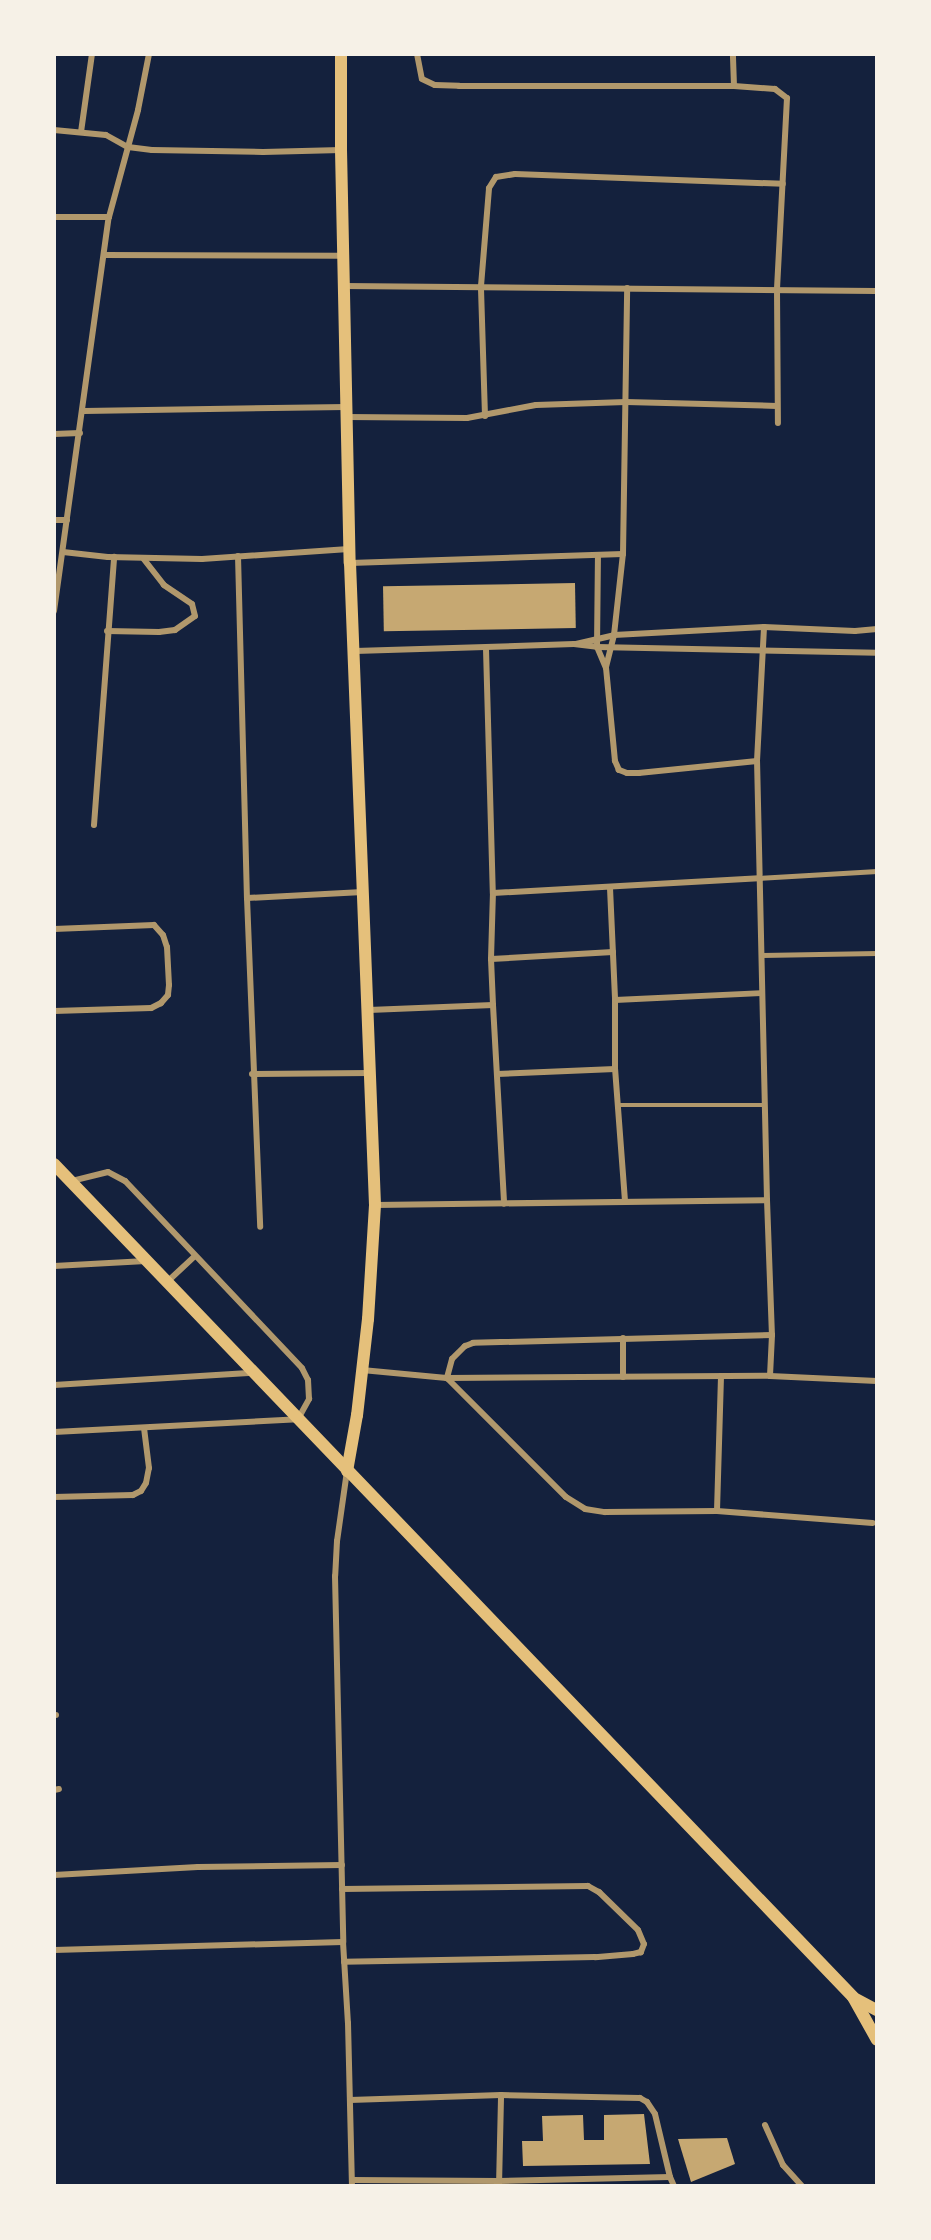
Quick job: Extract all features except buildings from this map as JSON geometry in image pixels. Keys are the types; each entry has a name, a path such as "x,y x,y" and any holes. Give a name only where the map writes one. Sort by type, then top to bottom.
{"main road":[{"path":"341,54 350,563 356,651 375,1205 362,1370 347,1471"},
{"path":"54,1164 853,1997 877,2040"},
{"path":"853,1997 877,2010"}],"street":[{"path":"81,132 92,54"},
{"path":"54,611 84,411 109,217 149,54"},
{"path":"417,54 419,75 428,83 435,85 734,86 775,89 786,95 777,290 778,423"},
{"path":"733,54 734,86"},
{"path":"54,130 106,135 128,147 186,152 341,150"},
{"path":"485,416 481,286 489,188 496,177 514,174 783,184"},
{"path":"54,217 109,217"},
{"path":"104,255 343,256"},
{"path":"344,286 876,291"},
{"path":"606,668 614,634 623,554 627,288"},
{"path":"84,411 347,412 485,416 536,405 626,402 777,406"},
{"path":"54,434 80,433"},
{"path":"54,520 68,520"},
{"path":"63,552 144,559 350,549"},
{"path":"350,563 623,554"},
{"path":"598,555 596,637 597,647 606,668 615,761 619,770 639,773 757,761"},
{"path":"238,556 252,1074 260,1227"},
{"path":"94,825 114,558"},
{"path":"107,631 175,630 189,622 195,615 192,604 169,589 144,559"},
{"path":"764,627 757,761 761,993 772,1335 770,1376"},
{"path":"574,644 614,634 764,627 855,631 877,629"},
{"path":"356,651 486,649 574,644 597,647 877,653"},
{"path":"486,649 493,893 491,959 504,1204"},
{"path":"493,893 759,878"},
{"path":"610,888 614,952 615,1069 625,1201"},
{"path":"247,898 365,892"},
{"path":"54,929 154,926 163,935 167,947 169,985 168,995 161,1003 151,1008 54,1011"},
{"path":"491,959 614,952"},
{"path":"615,1000 761,993"},
{"path":"369,1010 493,1005"},
{"path":"498,1074 615,1069"},
{"path":"252,1074 370,1073"},
{"path":"54,1432 298,1419 309,1399 308,1380 302,1368 125,1181 108,1172 71,1181"},
{"path":"375,1205 767,1200"},
{"path":"167,1282 195,1256"},
{"path":"54,1266 147,1261"},
{"path":"447,1377 452,1359 465,1346 473,1343 772,1335"},
{"path":"623,1338 623,1377"},
{"path":"362,1370 447,1377 770,1376 877,1381"},
{"path":"54,1385 256,1373"},
{"path":"717,1511 721,1376"},
{"path":"447,1377 574,1504 605,1512 717,1511 873,1523"},
{"path":"54,1497 133,1495 141,1491 147,1483 149,1468 144,1428"},
{"path":"347,1471 337,1541 335,1576 343,1942 352,2183 589,2183 670,2177"},
{"path":"54,1875 198,1867 342,1865"},
{"path":"342,1889 588,1886 599,1892 638,1930 645,1944 641,1952 595,1957 344,1962"},
{"path":"54,1950 343,1942"},
{"path":"350,2100 501,2095 640,2098 647,2102 655,2114 674,2186"},
{"path":"499,2183 501,2095"},
{"path":"765,2125 783,2165 802,2186"}],"lane":[{"path":"759,878 877,871"},
{"path":"761,955 877,953"},
{"path":"618,1105 764,1106"}]}
